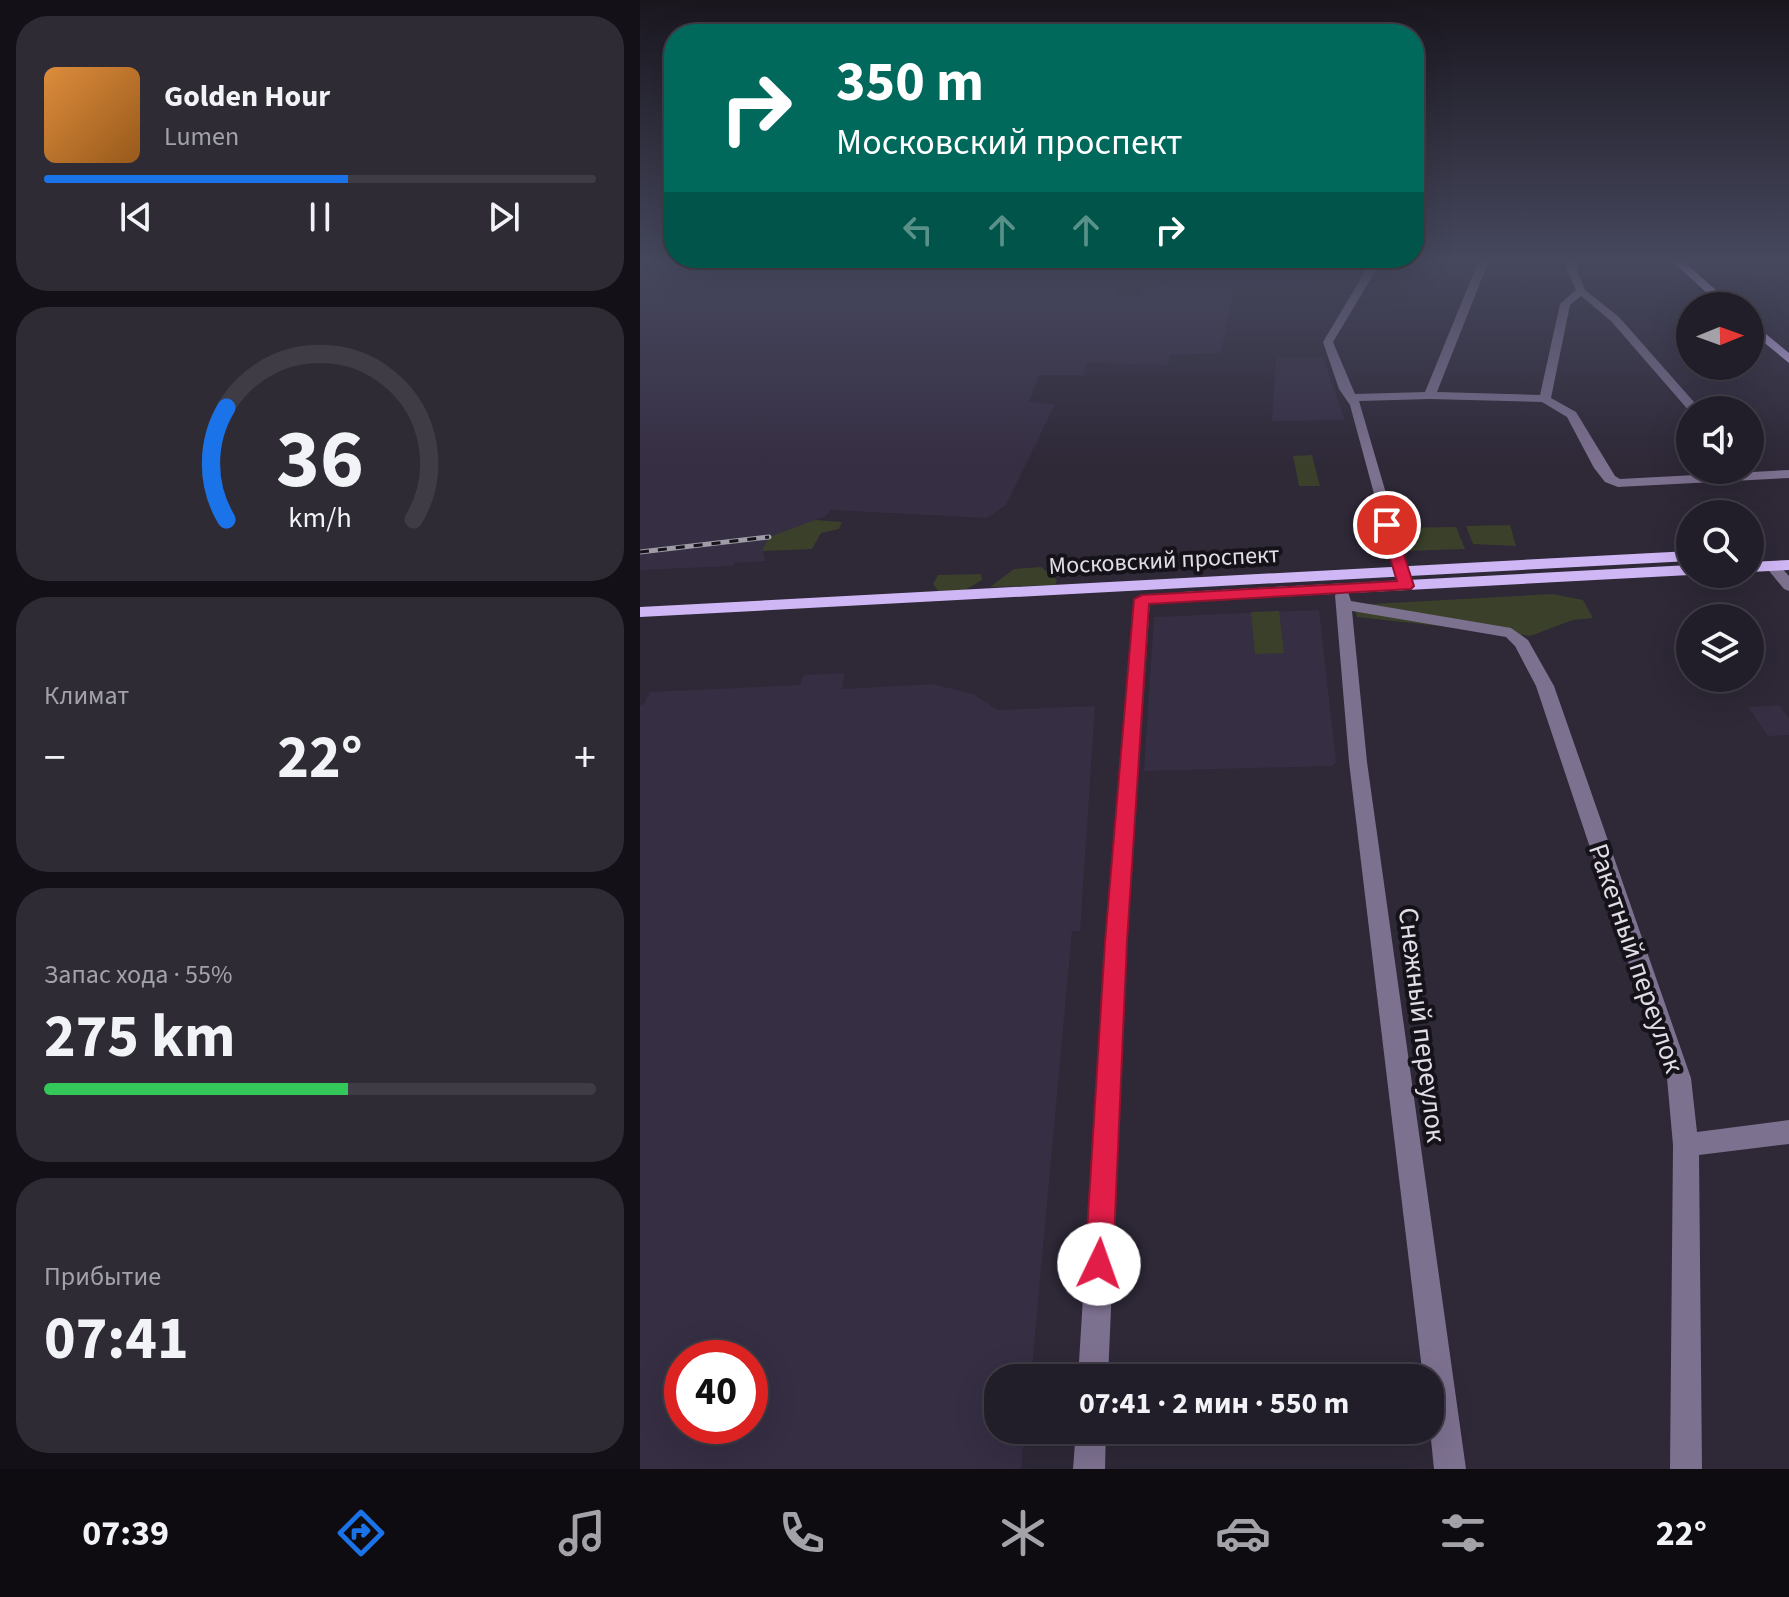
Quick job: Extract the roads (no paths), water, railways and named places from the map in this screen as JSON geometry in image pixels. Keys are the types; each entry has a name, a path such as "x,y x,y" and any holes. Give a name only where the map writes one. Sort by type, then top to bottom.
{"main road":[{"path":"1764,337 1789,359"},
{"path":"1764,552 1789,551"},
{"name":"Московский проспект","path":"640,626 1142,599 1343,597 1404,579 1676,557"},
{"name":"Московский проспект","path":"640,612 1676,570"}],"street":[{"path":"1336,329 1328,342 1345,389 1352,398 1404,579"},
{"path":"1430,395 1457,329"},
{"path":"1545,399 1560,329"},
{"path":"1623,329 1683,396"},
{"path":"1352,398 1430,395 1545,399 1572,415 1610,479 1618,483 1676,479"},
{"path":"1764,473 1789,474"},
{"path":"1781,566 1789,586"},
{"name":"Ракетный переулок","path":"1343,597 1511,633 1522,644 1545,686 1679,1078 1686,1145 1686,1469"},
{"name":"Снежный переулок","path":"1343,597 1358,762 1450,1469"},
{"path":"1094,1364 1116,942 1142,599"},
{"path":"1686,1145 1789,1132"},
{"path":"1089,1469 1090,1444"}],"railway":[{"path":"640,552 769,537"}]}
